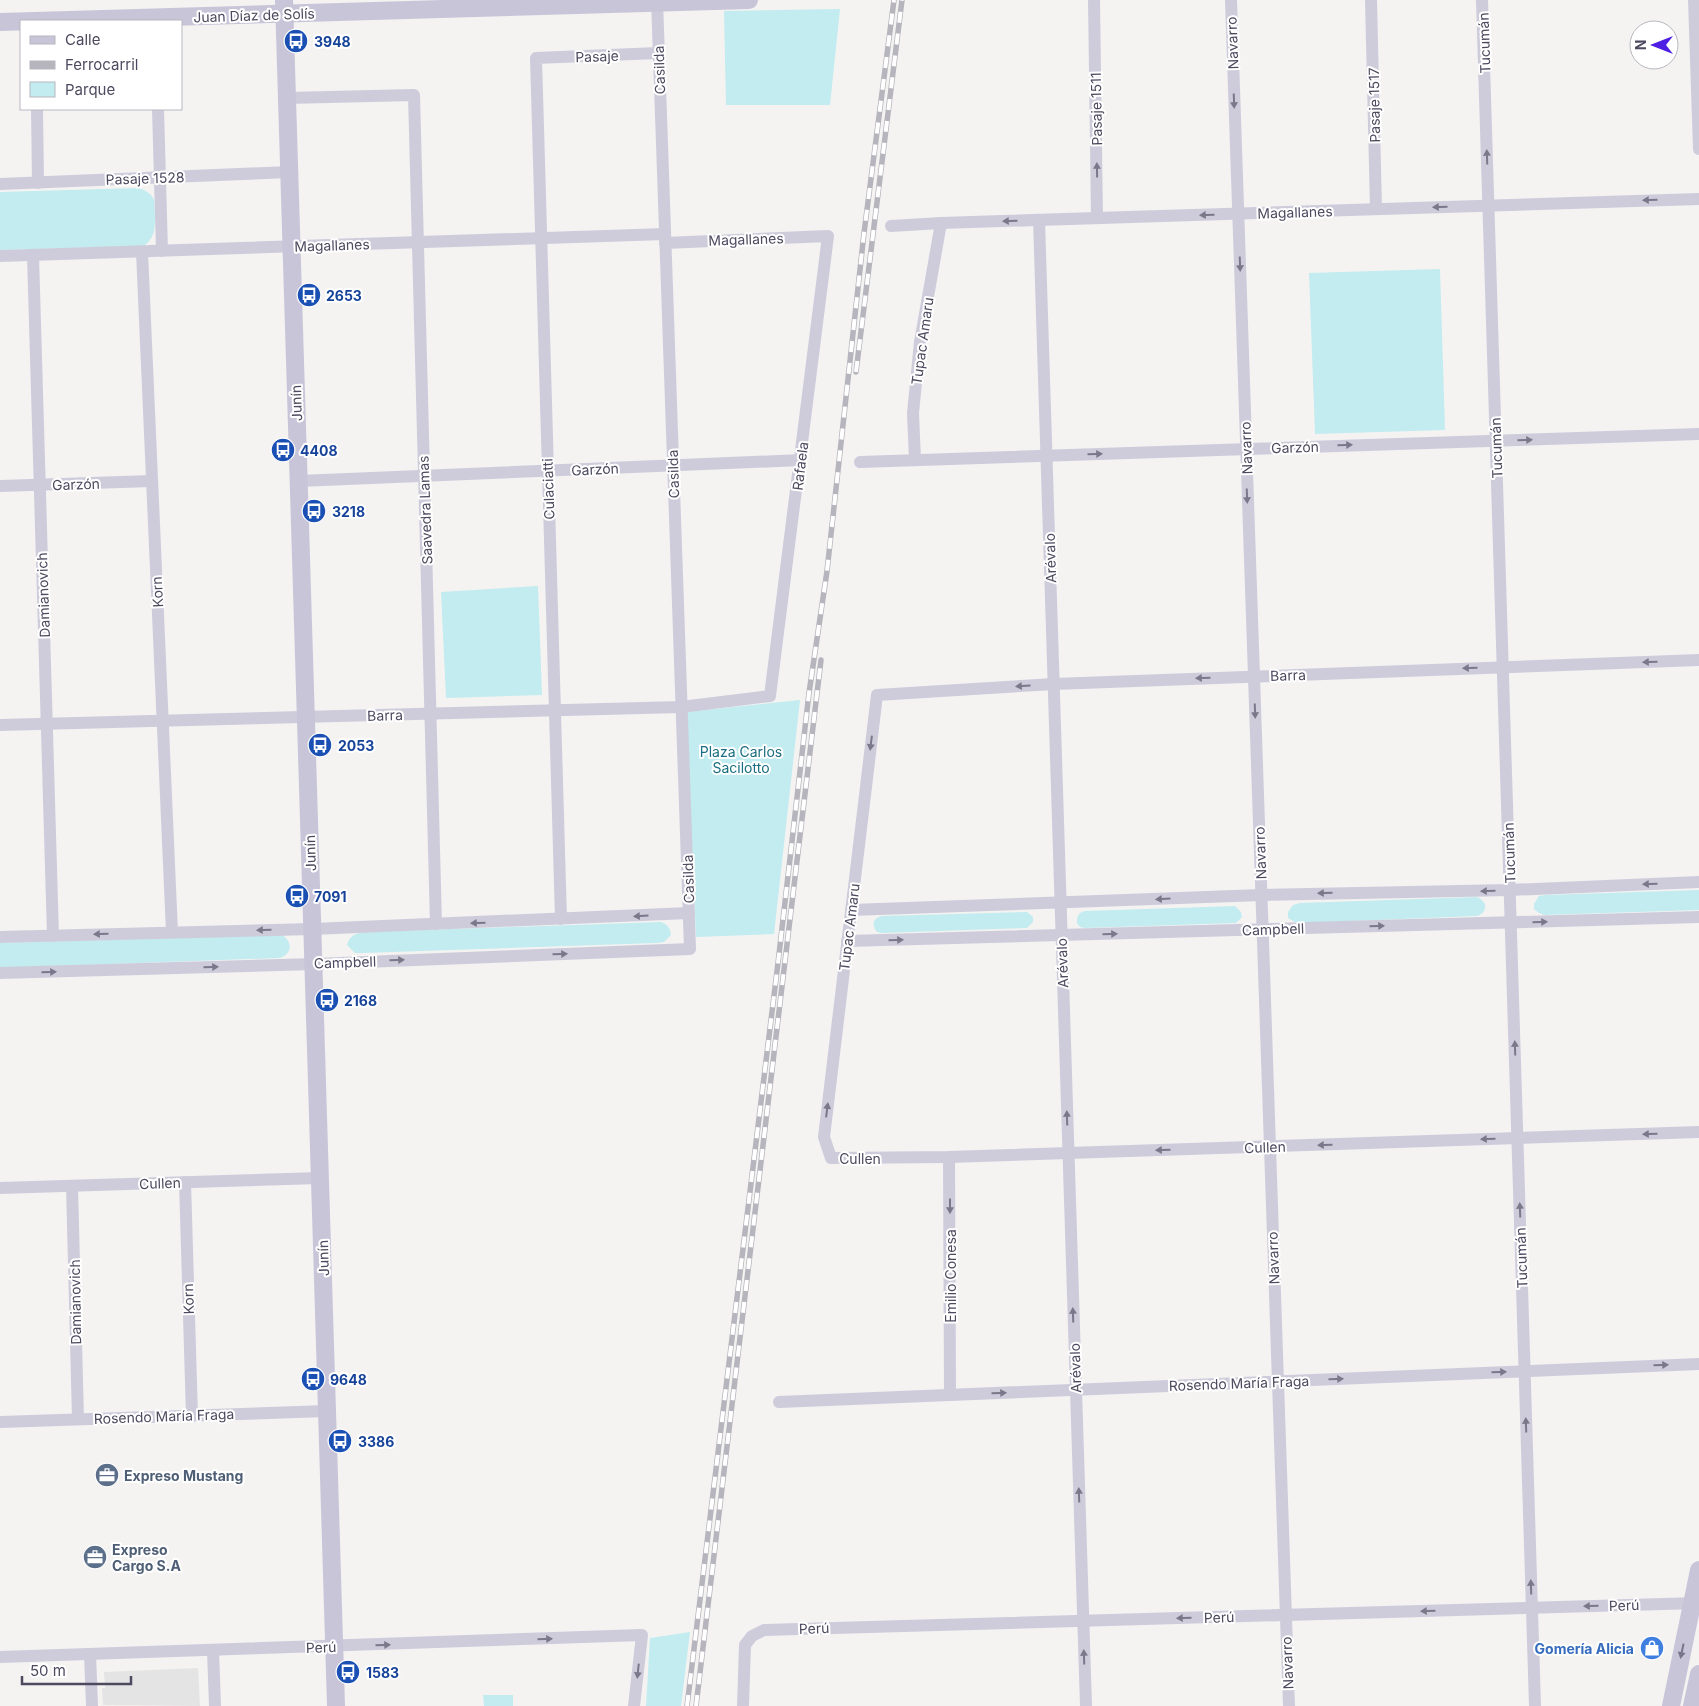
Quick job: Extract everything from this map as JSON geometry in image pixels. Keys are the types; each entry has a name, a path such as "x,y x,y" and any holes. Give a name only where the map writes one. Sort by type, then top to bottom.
{"main road":[{"name":"Juan Díaz de Solís","path":"96,20 156,19 284,7 749,0"},
{"name":"Junín","path":"284,7 336,1706"},
{"name":"Juan Díaz de Solís","path":"0,22 20,21"},
{"path":"1671,1706 1696,1603 1699,1570"},
{"path":"1692,1706 1699,1674"}],"street":[{"name":"Pasaje 1511","path":"1094,0 1098,218"},
{"name":"Navarro","path":"1231,0 1289,1706"},
{"name":"Pasaje 1517","path":"1371,0 1376,209"},
{"name":"Tucumán","path":"1482,0 1535,1706"},
{"path":"1694,0 1699,149"},
{"name":"Casilda","path":"657,1 690,949"},
{"name":"Pasaje","path":"536,58 658,53"},
{"name":"Culaciatti","path":"536,58 560,919"},
{"name":"Saavedra Lamas","path":"287,98 414,95 436,924"},
{"path":"37,110 38,182"},
{"path":"158,110 162,251"},
{"name":"Pasaje 1528","path":"0,184 290,172"},
{"name":"Magallanes","path":"891,226 1699,199"},
{"name":"Arévalo","path":"1039,220 1086,1706"},
{"name":"Tupac Amaru","path":"915,460 912,412 920,342 941,223"},
{"name":"Magallanes","path":"0,256 541,238 665,239 828,236"},
{"name":"Rafaela","path":"770,696 828,236"},
{"name":"Korn","path":"142,252 172,932"},
{"name":"Damianovich","path":"33,255 53,936"},
{"name":"Garzón","path":"860,462 1699,434"},
{"name":"Garzón","path":"299,481 801,460"},
{"name":"Garzón","path":"0,486 152,481"},
{"name":"Barra","path":"877,695 1054,684 1699,660"},
{"name":"Tupac Amaru","path":"831,1158 824,1137 877,695"},
{"name":"Barra","path":"0,725 681,706 770,696"},
{"path":"851,910 1061,904 1261,895 1510,890 1699,882"},
{"path":"0,937 313,929 689,913"},
{"name":"Campbell","path":"848,941 1699,918"},
{"name":"Campbell","path":"0,973 314,964 690,949"},
{"name":"Cullen","path":"831,1158 950,1157 1699,1132"},
{"name":"Emilio Conesa","path":"950,1157 950,1395"},
{"name":"Cullen","path":"0,1188 320,1178"},
{"name":"Korn","path":"185,1182 192,1416"},
{"name":"Damianovich","path":"72,1186 78,1419"},
{"name":"Rosendo María Fraga","path":"779,1402 1699,1364"},
{"name":"Rosendo María Fraga","path":"0,1422 327,1411"},
{"name":"Perú","path":"743,1706 746,1645 752,1636 764,1630 1696,1603"},
{"name":"Perú","path":"0,1657 642,1635 634,1706"},
{"path":"213,1650 215,1706"},
{"path":"90,1654 92,1706"}],"shaded area":[{"path":"198,1668 200,1706 103,1705 102,1688 105,1688 104,1672"}],"green space":[{"path":"840,9 830,105 726,105 724,11"},
{"path":"138,188 149,194 154,201 154,231 151,239 144,246 0,250 0,192"},
{"path":"1440,269 1445,430 1315,434 1309,273"},
{"path":"538,586 542,695 446,698 441,592"},
{"name":"Plaza Carlos Sacilotto","path":"800,700 774,934 696,937 686,712"},
{"path":"1699,890 1699,910 1544,915 1534,909 1534,904 1539,896 1546,895"},
{"path":"1477,897 1485,904 1485,910 1477,916 1298,923 1288,918 1288,912 1293,905 1300,903"},
{"path":"1235,906 1241,912 1242,917 1236,923 1085,928 1080,927 1077,923 1078,915 1085,911"},
{"path":"1027,912 1033,917 1033,922 1027,928 882,933 877,932 874,924 877,918 882,916"},
{"path":"661,922 668,927 671,935 664,942 656,943 363,953 355,953 347,945 349,939 353,936 365,932"},
{"path":"282,935 288,941 290,948 287,954 280,958 0,968 0,943"},
{"path":"690,1632 681,1706 646,1706 650,1638"},
{"path":"483,1695 513,1695 513,1706 484,1706"}],"railway":[{"path":"687,1706 778,963 809,693 827,571 864,233 894,0"},
{"path":"856,372 902,0"},
{"path":"696,1706 821,660"}],"place":[{"name":"3948","path":"296,41"},
{"name":"2653","path":"309,295"},
{"name":"4408","path":"283,450"},
{"name":"3218","path":"314,511"},
{"name":"2053","path":"320,745"},
{"name":"7091","path":"297,896"},
{"name":"2168","path":"327,1000"},
{"name":"9648","path":"313,1379"},
{"name":"3386","path":"340,1441"},
{"name":"Expreso Mustang","path":"107,1475"},
{"name":"Expreso Cargo S.A","path":"95,1557"},
{"name":"Gomería Alicia","path":"1652,1648"},
{"name":"1583","path":"348,1672"}]}
